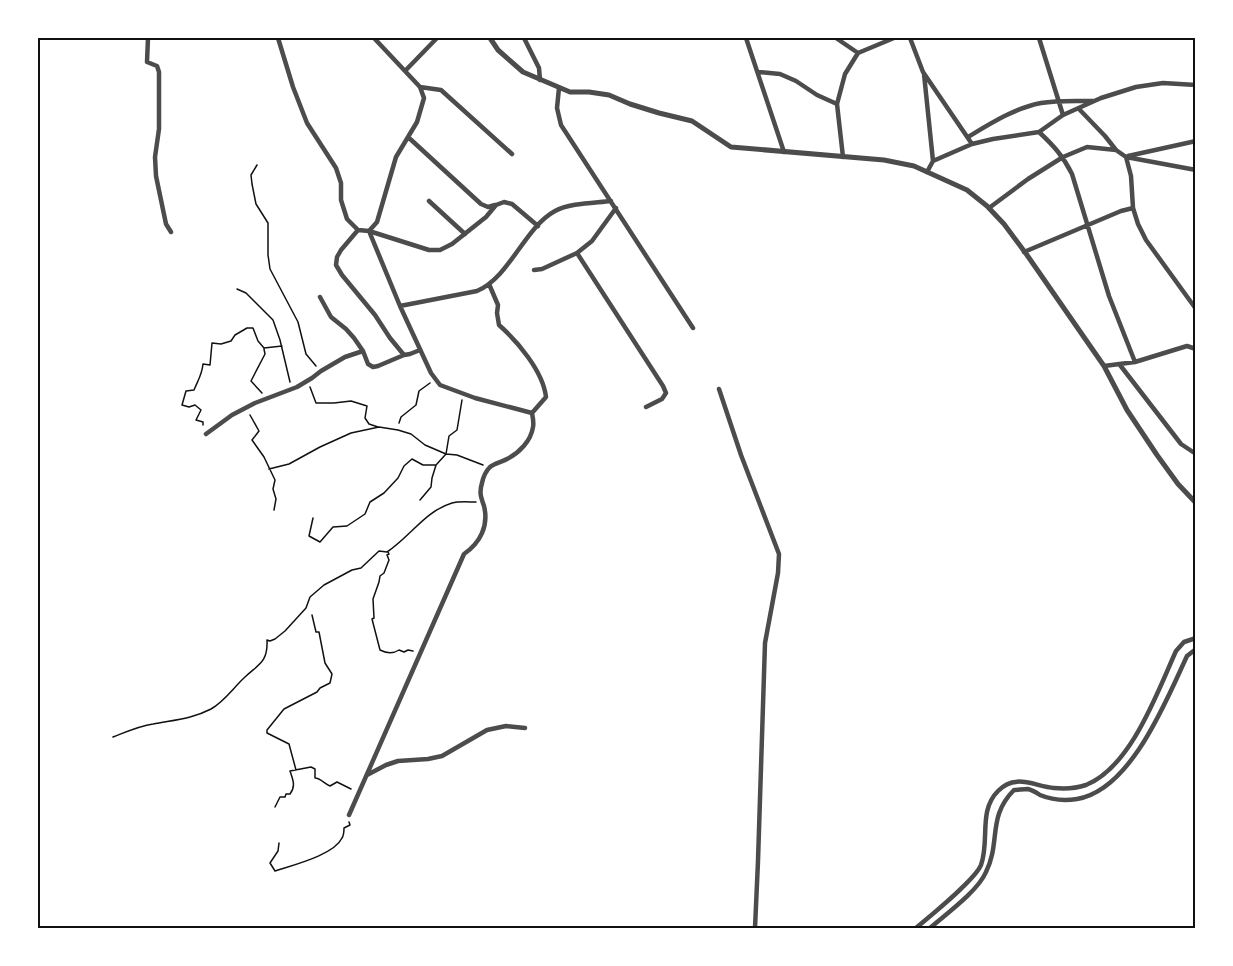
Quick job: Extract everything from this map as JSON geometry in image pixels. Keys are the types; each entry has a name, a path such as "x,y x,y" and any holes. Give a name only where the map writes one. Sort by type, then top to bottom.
{"street":[{"path":"148,38 147,62 156,66 159,72 156,176 166,224 171,232"},
{"path":"278,38 293,87 308,123 336,168 341,183 341,201 347,219 358,230 369,231 429,250 440,250 452,244 486,217 496,204"},
{"path":"369,231 377,222 396,157 417,122 424,98 420,87 374,38"},
{"path":"405,71 437,38"},
{"path":"490,38 498,50 523,72 540,80 570,92 609,95 658,113 692,121 731,147 884,160 914,166 967,190 1004,224 1104,366 1127,410 1156,455 1196,503"},
{"path":"524,38 539,68 540,80"},
{"path":"745,38 784,152"},
{"path":"836,38 858,53"},
{"path":"843,157 837,104 845,74 858,53 894,38"},
{"path":"910,38 923,72 933,161 927,172"},
{"path":"1039,38 1063,115"},
{"path":"758,72 780,74 837,104"},
{"path":"923,72 969,136 972,144"},
{"path":"933,161 972,144 1039,132 1063,115 1094,101 1136,87 1163,83 1196,85"},
{"path":"420,87 441,90 512,154"},
{"path":"559,88 557,108 561,125 693,328"},
{"path":"969,136 1021,108 1059,101 1094,101"},
{"path":"1079,109 1116,150 1126,157 1196,170"},
{"path":"1039,132 1063,157 1072,174 1109,296 1135,362"},
{"path":"408,137 481,204 488,207 504,202 512,204 538,226"},
{"path":"1126,157 1196,141"},
{"path":"989,208 1063,157 1087,147 1116,150"},
{"path":"1126,157 1131,176 1133,208 1146,240 1196,309"},
{"path":"429,201 465,234"},
{"path":"400,306 477,291 486,287 545,217 558,209 611,201"},
{"path":"534,270 542,269 577,253 592,242 616,208"},
{"path":"1024,252 1088,224 1133,208"},
{"path":"358,230 341,250 336,265 404,355"},
{"path":"369,231 430,373 440,385 532,414"},
{"path":"577,253 663,386 666,393 662,399 646,407"},
{"path":"349,815 464,554 476,544 485,525 485,509 480,495 481,485 489,467 519,452 534,426 532,414 546,397 545,388 530,359 512,336 499,325 498,305 489,284"},
{"path":"320,297 331,316 346,329 363,351 368,364 373,367 420,350"},
{"path":"1104,366 1135,362 1187,346 1196,349"},
{"path":"206,434 232,414 292,389 345,357 363,351"},
{"path":"1120,364 1181,444 1196,454"},
{"path":"719,389 779,554 775,592 765,643 755,928"},
{"path":"916,928 968,881 980,867 984,851 987,808 998,790 1010,783 1023,781 1054,788 1070,788 1085,785 1103,776 1132,744 1176,651 1184,642 1196,638"},
{"path":"930,928 973,890 985,876 992,860 997,816 1005,799 1014,790 1028,789 1058,800 1077,799 1092,795 1108,784 1126,767 1137,752 1158,718 1187,656 1196,649"},
{"path":"367,775 399,761 442,756 487,730 507,726 525,728"}],"path":[{"path":"257,165 251,175 252,184 256,204 268,223 270,269 298,322 306,354 321,371"},
{"path":"237,289 246,293 273,320 292,389"},
{"path":"206,434 203,431 203,422 196,420 201,410 195,405 189,407 182,405 186,391 194,390 202,375 203,364 210,365 212,344 231,341 235,335 247,327 254,328 265,354 251,381 266,399"},
{"path":"264,348 282,346"},
{"path":"399,423 401,417 416,405 419,391 435,378"},
{"path":"307,381 316,403 351,401 367,406 366,418 369,424 411,434 425,445 446,454 457,455 489,467"},
{"path":"420,500 431,487 436,465 446,454 449,436 457,430 463,394"},
{"path":"247,407 259,431 252,440 264,457 275,480 274,510"},
{"path":"269,469 289,464 351,433 379,427"},
{"path":"313,518 309,536 320,542 333,526 347,526 365,514 370,502 384,493 412,459 423,465 436,465"},
{"path":"113,737 153,724 195,717 212,708 259,665 268,651 267,640 275,639 285,631 306,608 310,597 324,585 352,570 361,568 378,550 387,552 432,513 441,508 453,502 483,502"},
{"path":"387,552 389,560 384,573 380,576 373,599 373,625 380,650 385,652 418,651 424,644"},
{"path":"296,770 289,744 267,733 267,730 284,709 330,683 332,674 325,663 319,632 316,632 312,615"},
{"path":"275,807 280,797 285,797 293,790 294,782 290,771 311,767 315,769 315,778 325,784 330,786 337,782 358,793 360,791"},
{"path":"279,843 278,851 270,863 275,871 328,853 342,838 344,828 350,825 349,815"}]}
